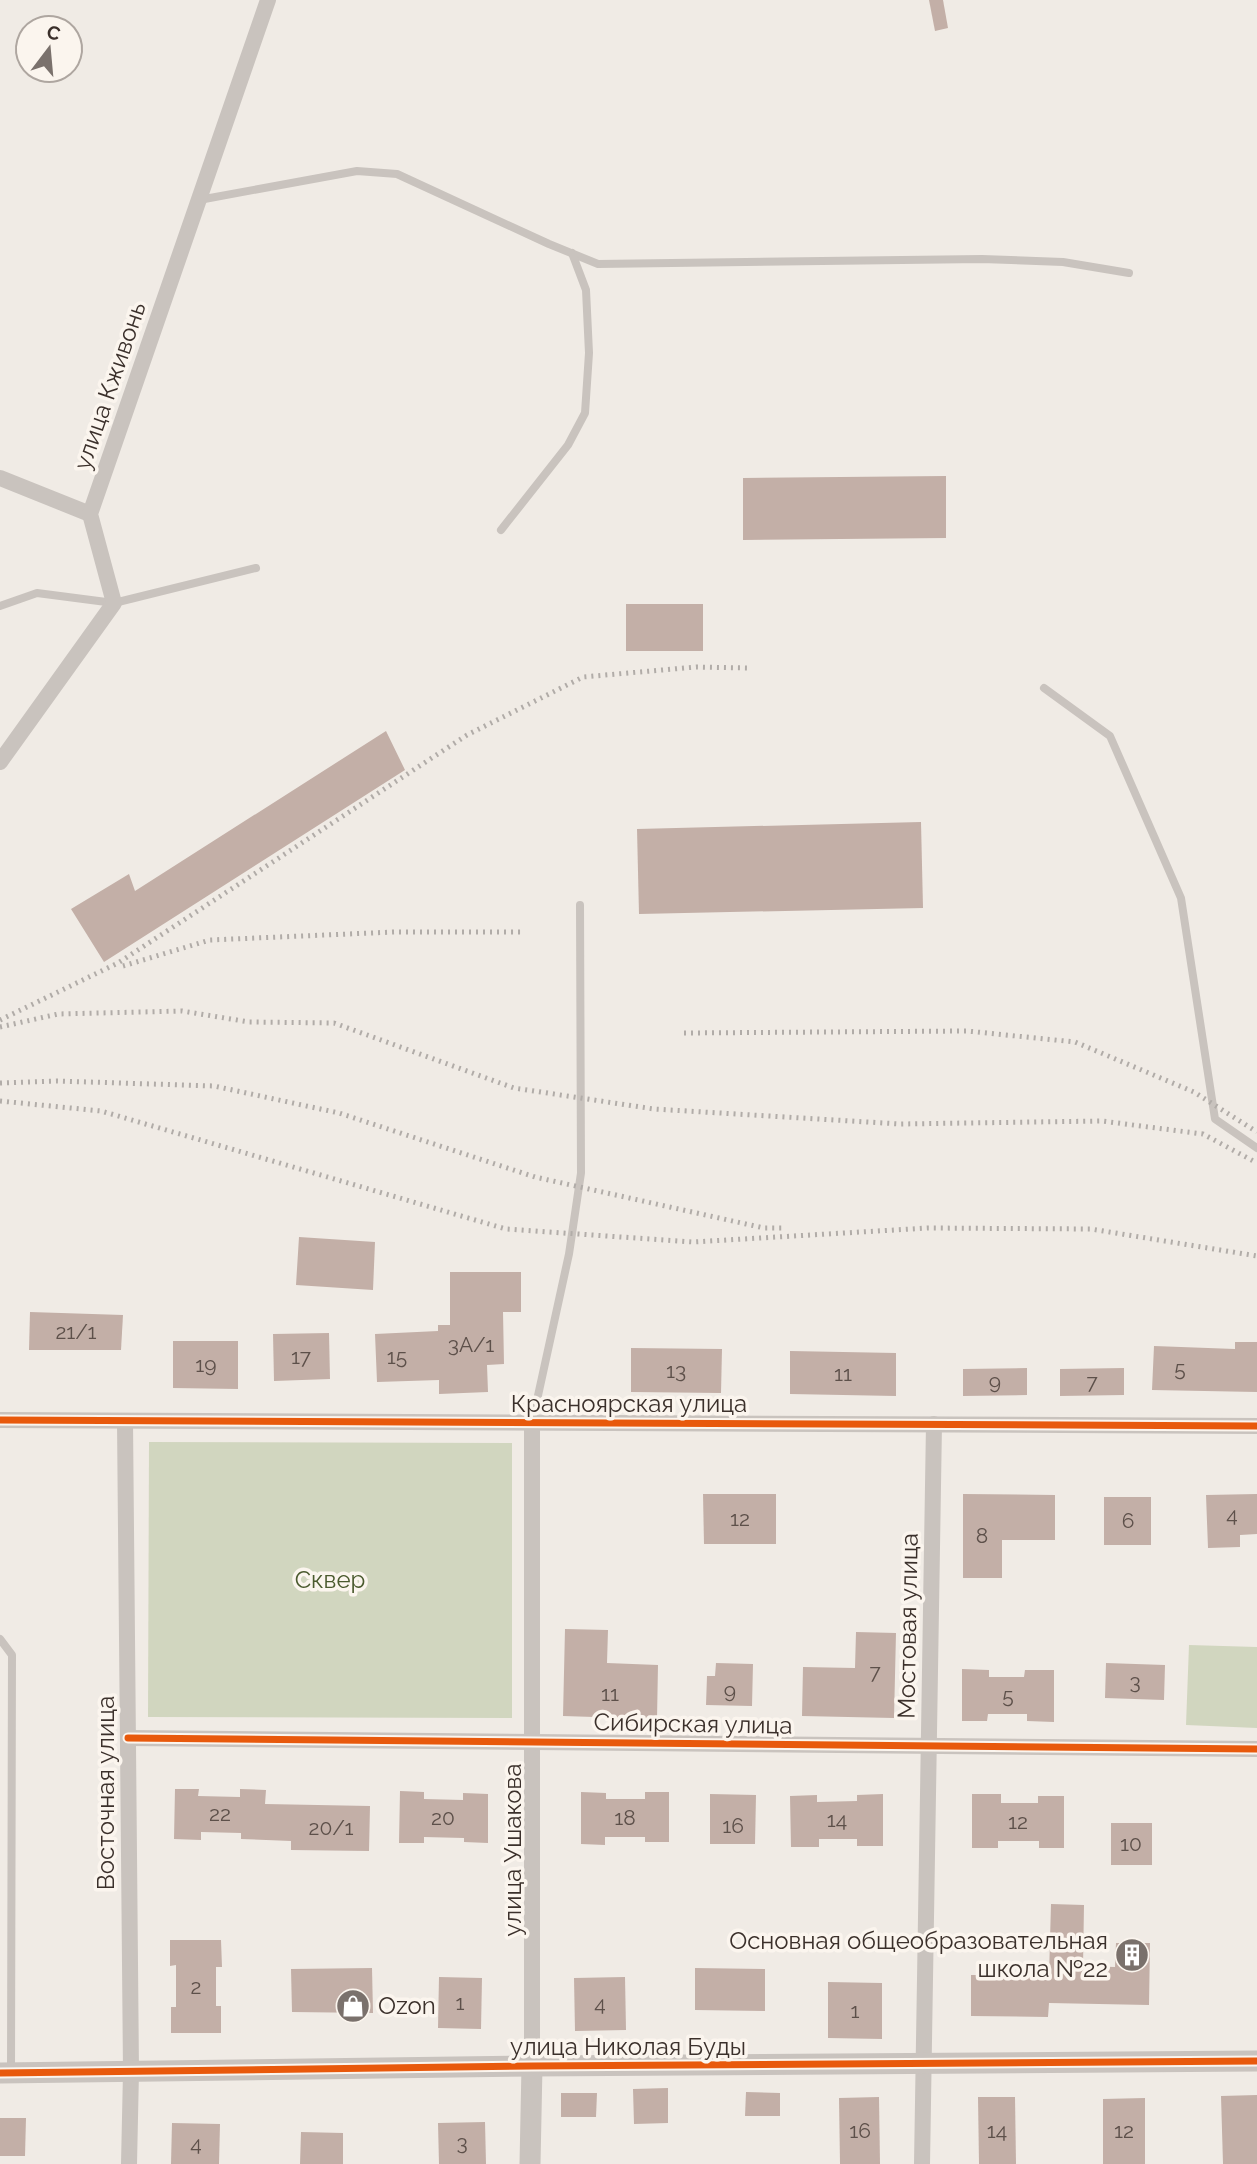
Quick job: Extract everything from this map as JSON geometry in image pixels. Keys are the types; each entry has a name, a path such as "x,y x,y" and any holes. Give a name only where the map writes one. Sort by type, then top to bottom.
{"street":[{"name":"улица Кживонь","path":"90,514 268,0"},
{"path":"0,478 90,514 114,603 0,762"},
{"name":"Красноярская улица","path":"0,1420 1257,1426"},
{"name":"Восточная улица","path":"125,1421 131,2072 129,2164"},
{"name":"улица Ушакова","path":"530,2164 532,1423"},
{"name":"Мостовая улица","path":"922,2164 934,1424"},
{"name":"Сибирская улица","path":"128,1738 1257,1749"},
{"name":"улица Николая Буды","path":"5,2073 1257,2061"}],"lane":[{"path":"199,200 357,171 397,173 598,264 982,259 1063,262 1129,273"},
{"path":"501,530 568,445 585,413 589,353 586,290 572,253"},
{"path":"0,606 37,593 114,603 256,568"},
{"path":"1044,688 1110,736 1181,898 1215,1119 1257,1148"},
{"path":"532,1423 569,1254 581,1173 580,905"},
{"path":"0,1639 12,1655 11,1970 5,2073"},
{"path":"0,1971 11,1970"}],"green space":[{"name":"Сквер","path":"149,1442 512,1443 512,1718 148,1717"},
{"path":"1189,1645 1257,1647 1257,1728 1186,1725"}],"building":[{"path":"929,0 943,0 948,28 935,31"},
{"path":"946,476 946,538 743,540 743,478"},
{"path":"626,604 703,604 703,651 626,651"},
{"path":"386,731 405,770 104,962 71,909 129,874 135,891"},
{"path":"921,822 923,908 639,914 637,829"},
{"path":"299,1237 375,1242 373,1290 296,1285"},
{"path":"450,1272 521,1272 521,1312 503,1312 504,1364 487,1365 488,1392 439,1394 439,1380 377,1382 375,1334 438,1331 438,1325 450,1325"},
{"path":"30,1312 123,1315 121,1350 29,1350"},
{"path":"329,1333 330,1379 274,1381 273,1334"},
{"path":"173,1341 238,1341 238,1389 173,1388"},
{"path":"1235,1342 1257,1342 1257,1392 1152,1390 1154,1346 1235,1349"},
{"path":"631,1348 722,1349 721,1393 631,1392"},
{"path":"790,1351 896,1353 896,1396 790,1394"},
{"path":"1027,1368 1027,1395 963,1396 963,1369"},
{"path":"1124,1368 1124,1395 1060,1396 1060,1369"},
{"path":"703,1494 776,1494 776,1544 704,1544"},
{"path":"963,1494 1055,1495 1055,1540 1002,1540 1002,1578 963,1578"},
{"path":"1257,1494 1257,1534 1240,1535 1240,1547 1208,1548 1206,1495"},
{"path":"1104,1497 1151,1497 1151,1545 1104,1545"},
{"path":"565,1629 608,1630 607,1663 658,1665 657,1719 563,1716"},
{"path":"856,1632 896,1633 894,1718 802,1716 803,1667 855,1668"},
{"path":"716,1663 753,1664 752,1706 706,1705 707,1676 715,1676"},
{"path":"1106,1663 1165,1665 1164,1700 1105,1698"},
{"path":"962,1669 989,1670 989,1677 1024,1677 1025,1670 1054,1670 1054,1722 1027,1721 1027,1714 988,1714 987,1721 962,1721"},
{"path":"175,1789 199,1789 198,1796 240,1797 240,1789 266,1790 265,1804 370,1806 369,1851 291,1850 291,1841 241,1839 241,1833 201,1832 201,1840 174,1839"},
{"path":"400,1791 424,1792 424,1799 463,1800 463,1793 488,1794 488,1843 464,1842 464,1838 424,1837 424,1843 399,1843"},
{"path":"581,1792 606,1793 606,1799 645,1799 645,1792 669,1792 669,1842 645,1842 645,1837 605,1837 605,1845 581,1844"},
{"path":"710,1794 756,1795 755,1844 710,1844"},
{"path":"883,1794 883,1846 857,1846 857,1839 819,1839 819,1847 791,1847 790,1796 817,1795 817,1802 857,1801 857,1795"},
{"path":"972,1794 1001,1794 1001,1803 1038,1803 1038,1796 1064,1796 1064,1848 1039,1848 1039,1841 998,1841 998,1848 972,1848"},
{"path":"1111,1823 1152,1823 1152,1865 1111,1865"},
{"name":"Основная общеобразовательная школа №22","path":"1051,1904 1084,1905 1083,1966 1115,1967 1116,1943 1150,1943 1149,2005 1049,2003 1048,2017 971,2016 971,1975 1049,1976"},
{"path":"170,1940 221,1940 222,1967 216,1967 216,2006 221,2006 221,2033 171,2033 171,2007 176,2007 176,1965 170,1966"},
{"path":"372,1968 373,2013 292,2012 291,1969"},
{"path":"695,1968 765,1969 765,2011 695,2010"},
{"path":"439,1977 482,1978 481,2029 438,2028"},
{"path":"625,1977 626,2030 575,2031 574,1978"},
{"path":"828,1982 882,1983 882,2039 828,2038"},
{"path":"668,2088 668,2123 634,2124 633,2089"},
{"path":"746,2092 780,2093 780,2116 745,2116"},
{"path":"561,2093 597,2093 596,2117 561,2117"},
{"path":"1257,2095 1257,2164 1223,2164 1221,2096"},
{"path":"879,2097 880,2164 840,2164 839,2098"},
{"path":"978,2097 1015,2097 1016,2164 979,2164"},
{"path":"1145,2098 1145,2164 1103,2164 1103,2099"},
{"path":"0,2118 26,2118 25,2156 0,2156"},
{"path":"485,2122 486,2164 439,2164 438,2123"},
{"path":"172,2123 220,2124 219,2164 171,2164"},
{"path":"301,2132 343,2133 343,2164 300,2164"}],"railway":[{"path":"0,1020 118,963 467,735 583,677 696,667 751,668"},
{"path":"123,966 210,940 394,932 522,932"},
{"path":"0,1027 58,1014 182,1011 249,1022 334,1023 514,1088 654,1109 900,1124 1102,1121 1203,1134 1257,1163"},
{"path":"684,1033 967,1031 1075,1042 1194,1092 1257,1132"},
{"path":"0,1083 57,1081 214,1086 339,1113 535,1177 764,1228 783,1228"},
{"path":"0,1101 101,1111 506,1229 693,1242 928,1228 1091,1229 1257,1256"}],"cycle path":[{"path":"0,1420 1257,1426"},
{"path":"128,1738 1257,1749"},
{"path":"0,2073 1257,2061"}],"place":[{"name":"Основная общеобразовательная школа №22","path":"1132,1955"},
{"name":"Ozon","path":"353,2006"}]}
